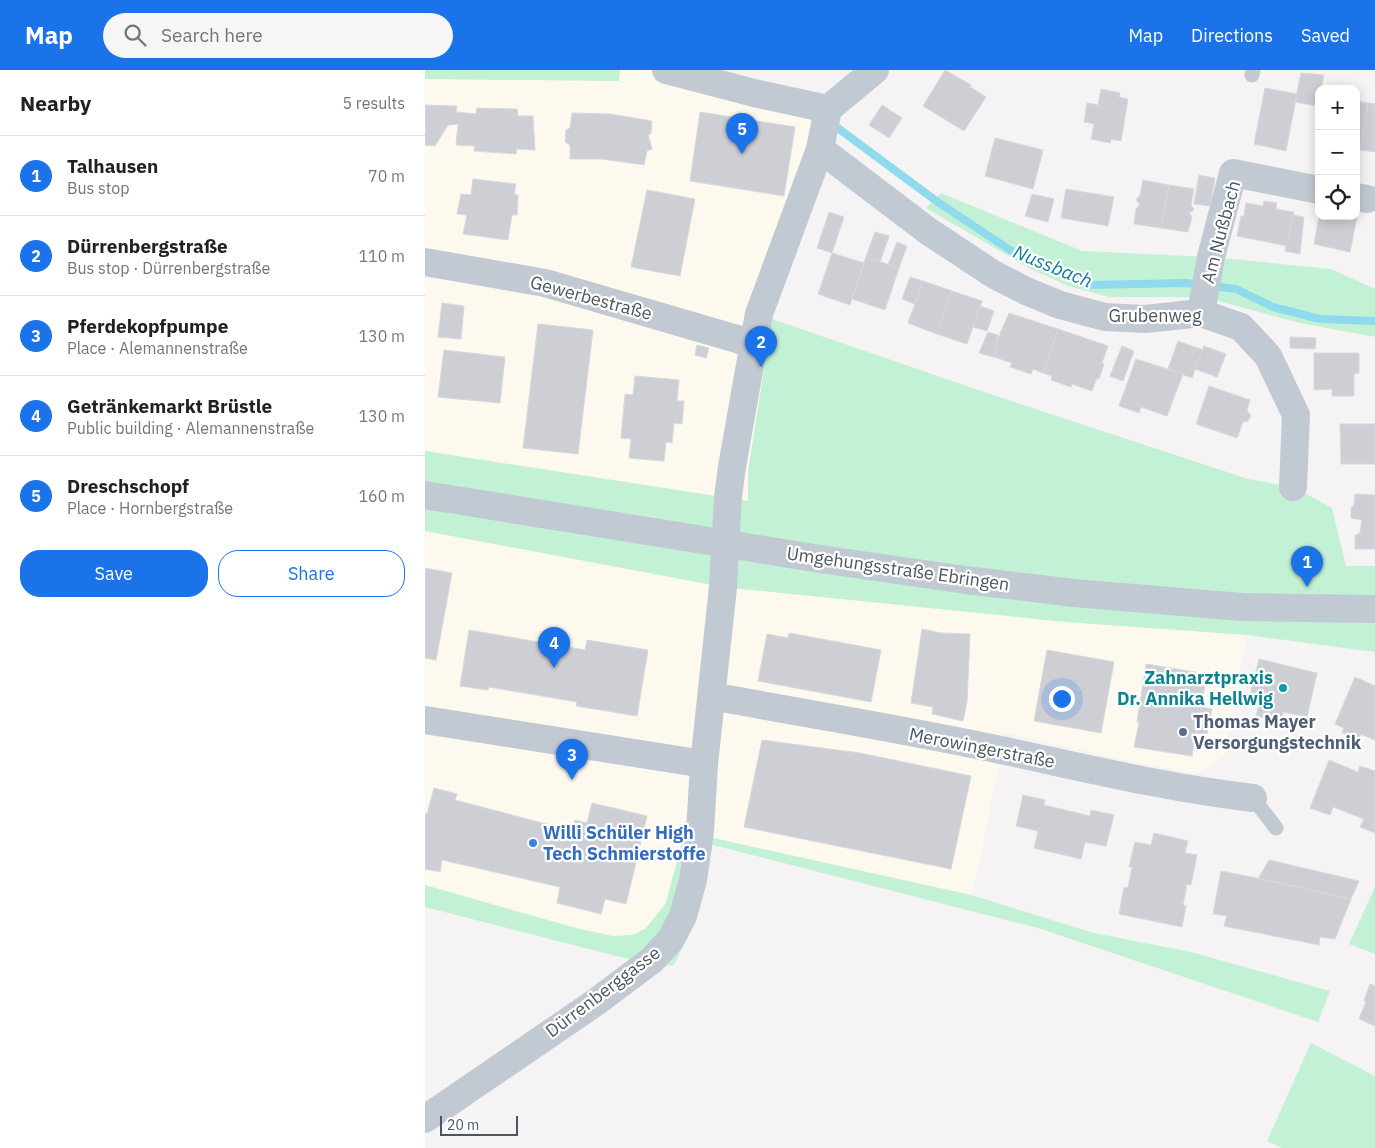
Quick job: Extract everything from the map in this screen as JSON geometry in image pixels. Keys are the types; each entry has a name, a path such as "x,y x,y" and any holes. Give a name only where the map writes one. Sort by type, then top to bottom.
{"street":[{"path":"666,70 754,93 828,109 875,70"},
{"name":"Dürrenberggasse","path":"425,1119 596,1002 652,960 671,940 683,916 693,880 700,832 704,764 712,696 732,467 759,314 820,149 828,109"},
{"name":"Grubenweg","path":"820,149 928,230 993,274 1026,291 1060,305 1105,317 1145,319 1202,305 1241,327 1268,356 1296,415 1293,487"},
{"name":"Am Nußbach","path":"1202,305 1211,257 1233,173 1315,189"},
{"name":"Gewerbestraße","path":"425,262 545,283 754,344"},
{"name":"Umgehungsstraße Ebringen","path":"425,495 957,579 1074,593 1242,607 1375,609"},
{"name":"Merowingerstraße","path":"712,696 993,748 1131,778 1253,798"},
{"path":"425,720 704,764"}],"lane":[{"path":"1253,798 1276,828"}],"shaded area":[{"path":"620,70 666,70 828,109 759,314 772,319 748,471 748,501 425,451 425,79 619,81"},
{"path":"425,531 723,587 1066,622 1247,635 1224,756 1197,774 1124,760 1005,733 977,875 971,895 685,833 666,903 646,928 633,935 613,936 576,928 425,885"}],"green space":[{"path":"425,70 620,70 619,81 425,79"},
{"path":"941,193 1082,251 1211,257 1331,269 1375,289 1375,337 1300,323 1204,297 1109,297 1068,286 1029,268 926,208"},
{"path":"772,319 990,394 1248,479 1293,487 1332,508 1346,566 1375,566 1375,652 1247,635 1066,622 723,587 425,531 425,451 748,501 748,471"},
{"path":"684,833 971,895 1094,933 1191,952 1330,991 1318,1022 1038,928 709,844 691,929 674,965 662,966 616,956 425,907 425,885 576,928 613,936 633,935 646,928 666,903"},
{"path":"1375,887 1375,954 1349,944"},
{"path":"1311,1043 1375,1076 1375,1148 1282,1148 1267,1141"}],"building":[{"path":"945,70 971,85 970,87 986,97 964,131 923,106"},
{"path":"1301,73 1324,75 1322,85 1315,85 1315,106 1295,102"},
{"path":"1265,88 1297,94 1286,151 1254,144"},
{"path":"1101,89 1120,93 1119,97 1128,99 1121,141 1111,139 1110,143 1091,139 1094,124 1084,122 1087,103 1098,105"},
{"path":"1360,102 1368,103 1360,150"},
{"path":"1368,103 1375,104 1375,152 1361,150"},
{"path":"425,105 457,106 456,112 476,114 477,108 517,109 518,116 533,116 535,150 517,149 516,154 474,151 475,146 456,145 458,124 448,125 435,146 425,145"},
{"path":"882,105 902,118 889,138 869,125"},
{"path":"700,112 795,127 784,196 690,181"},
{"path":"572,113 610,114 652,121 651,133 648,135 652,149 647,151 644,165 602,159 570,159 570,145 565,142 566,130 570,128"},
{"path":"995,138 1043,150 1033,189 985,176"},
{"path":"1199,175 1215,178 1210,206 1194,204"},
{"path":"473,179 516,184 514,194 518,195 517,215 512,215 508,240 463,234 467,215 457,214 461,194 471,195"},
{"path":"1143,180 1169,185 1161,228 1134,224 1136,209 1140,204 1136,200 1140,195"},
{"path":"1169,185 1194,189 1191,205 1194,210 1189,213 1192,217 1188,232 1161,228"},
{"path":"1066,189 1114,197 1108,226 1061,218"},
{"path":"647,190 695,199 680,276 631,267"},
{"path":"1032,194 1054,199 1048,222 1025,216"},
{"path":"1264,201 1277,203 1276,209 1294,212 1287,246 1237,236 1246,203 1263,206"},
{"path":"829,212 844,217 832,253 817,248"},
{"path":"1293,215 1304,217 1300,254 1285,251"},
{"path":"1318,220 1356,220 1350,252 1314,244"},
{"path":"875,232 889,236 880,262 866,257"},
{"path":"897,242 907,246 899,268 888,265"},
{"path":"832,253 864,263 850,305 818,294"},
{"path":"866,257 899,268 885,310 852,299"},
{"path":"910,277 923,281 915,304 902,299"},
{"path":"923,281 952,291 937,334 908,323"},
{"path":"952,291 982,301 967,344 937,334"},
{"path":"442,303 464,306 461,339 438,337"},
{"path":"980,306 994,311 987,331 973,327"},
{"path":"1009,313 1058,329 1043,373 1033,369 1031,374 1010,367 1012,363 994,357 998,343 996,343"},
{"path":"538,324 593,330 578,454 523,448"},
{"path":"1058,329 1108,346 1099,379 1097,378 1092,391 1072,384 1071,387 1051,380 1052,376 1043,373"},
{"path":"988,332 998,335 994,357 979,353"},
{"path":"1290,337 1316,338 1315,349 1290,348"},
{"path":"1178,341 1203,350 1192,378 1168,369"},
{"path":"697,345 709,348 706,358 695,355"},
{"path":"1122,346 1134,351 1123,381 1110,376"},
{"path":"1204,346 1226,354 1217,377 1195,369"},
{"path":"444,350 505,357 500,403 438,397"},
{"path":"1314,353 1359,353 1359,373 1354,374 1354,396 1332,396 1332,389 1314,390"},
{"path":"1136,359 1183,374 1167,416 1141,407 1139,413 1119,406"},
{"path":"635,376 679,380 677,401 684,401 682,424 674,423 672,443 666,442 664,461 629,458 631,439 621,438 625,394 633,395"},
{"path":"1209,386 1250,400 1247,410 1251,416 1248,421 1243,422 1237,438 1196,424"},
{"path":"1340,424 1375,424 1375,464 1341,464"},
{"path":"1355,494 1375,495 1375,549 1355,549 1355,536 1360,533 1362,520 1351,518 1351,508 1354,505"},
{"path":"425,568 452,573 436,660 425,658"},
{"path":"922,629 941,633 970,634 967,702 963,721 932,714 933,707 911,703"},
{"path":"469,630 585,650 587,640 648,650 637,716 576,706 577,702 489,687 488,690 460,686"},
{"path":"789,633 881,650 871,702 758,681 767,634 788,638"},
{"path":"1047,650 1114,662 1101,733 1034,721"},
{"name":"Zahnarztpraxis Dr. Annika Hellwig","path":"1259,659 1317,673 1307,717 1283,712 1281,722 1256,716 1259,706 1248,704"},
{"path":"1146,664 1207,674 1192,756 1134,747 1139,723 1137,722"},
{"path":"1355,677 1375,686 1375,740 1361,734 1358,740 1342,733 1344,728 1335,724"},
{"path":"1201,707 1212,709 1207,734 1196,733"},
{"path":"762,740 860,753 971,776 951,869 744,827"},
{"path":"1329,760 1358,772 1360,766 1375,771 1375,833 1360,827 1364,819 1333,807 1330,815 1310,808"},
{"name":"Willi Schüler High Tech Schmierstoffe","path":"434,788 457,794 455,800 573,831 575,820 587,823 592,803 647,816 626,904 605,899 601,914 557,903 560,887 442,860 440,872 425,869 425,813 427,814"},
{"path":"1023,795 1045,800 1044,805 1090,816 1091,810 1114,815 1106,846 1085,842 1081,859 1034,848 1038,831 1016,826"},
{"path":"1154,833 1188,841 1185,853 1197,855 1191,885 1187,884 1183,905 1186,906 1182,927 1119,914 1124,887 1128,888 1132,867 1129,867 1135,842 1151,845"},
{"path":"1269,860 1359,881 1351,899 1258,879"},
{"path":"1221,871 1351,899 1335,939 1320,937 1319,945 1224,926 1227,916 1213,914"},
{"path":"1370,984 1375,986 1375,1026 1359,1019 1366,1002 1364,1001"}],"waterway":[{"name":"Nussbach","path":"831,123 939,203 1010,250 1090,285 1186,283 1236,289 1273,307 1320,319 1375,321"}],"place":[{"name":"Dreschschopf","path":"742,154"},
{"name":"Dürrenbergstraße","path":"761,367"},
{"name":"Talhausen","path":"1307,587"},
{"name":"Getränkemarkt Brüstle","path":"554,668"},
{"name":"Zahnarztpraxis Dr. Annika Hellwig","path":"1283,688"},
{"name":"Thomas Mayer Versorgungstechnik","path":"1183,732"},
{"name":"Pferdekopfpumpe","path":"572,780"},
{"name":"Willi Schüler High Tech Schmierstoffe","path":"533,843"}]}
